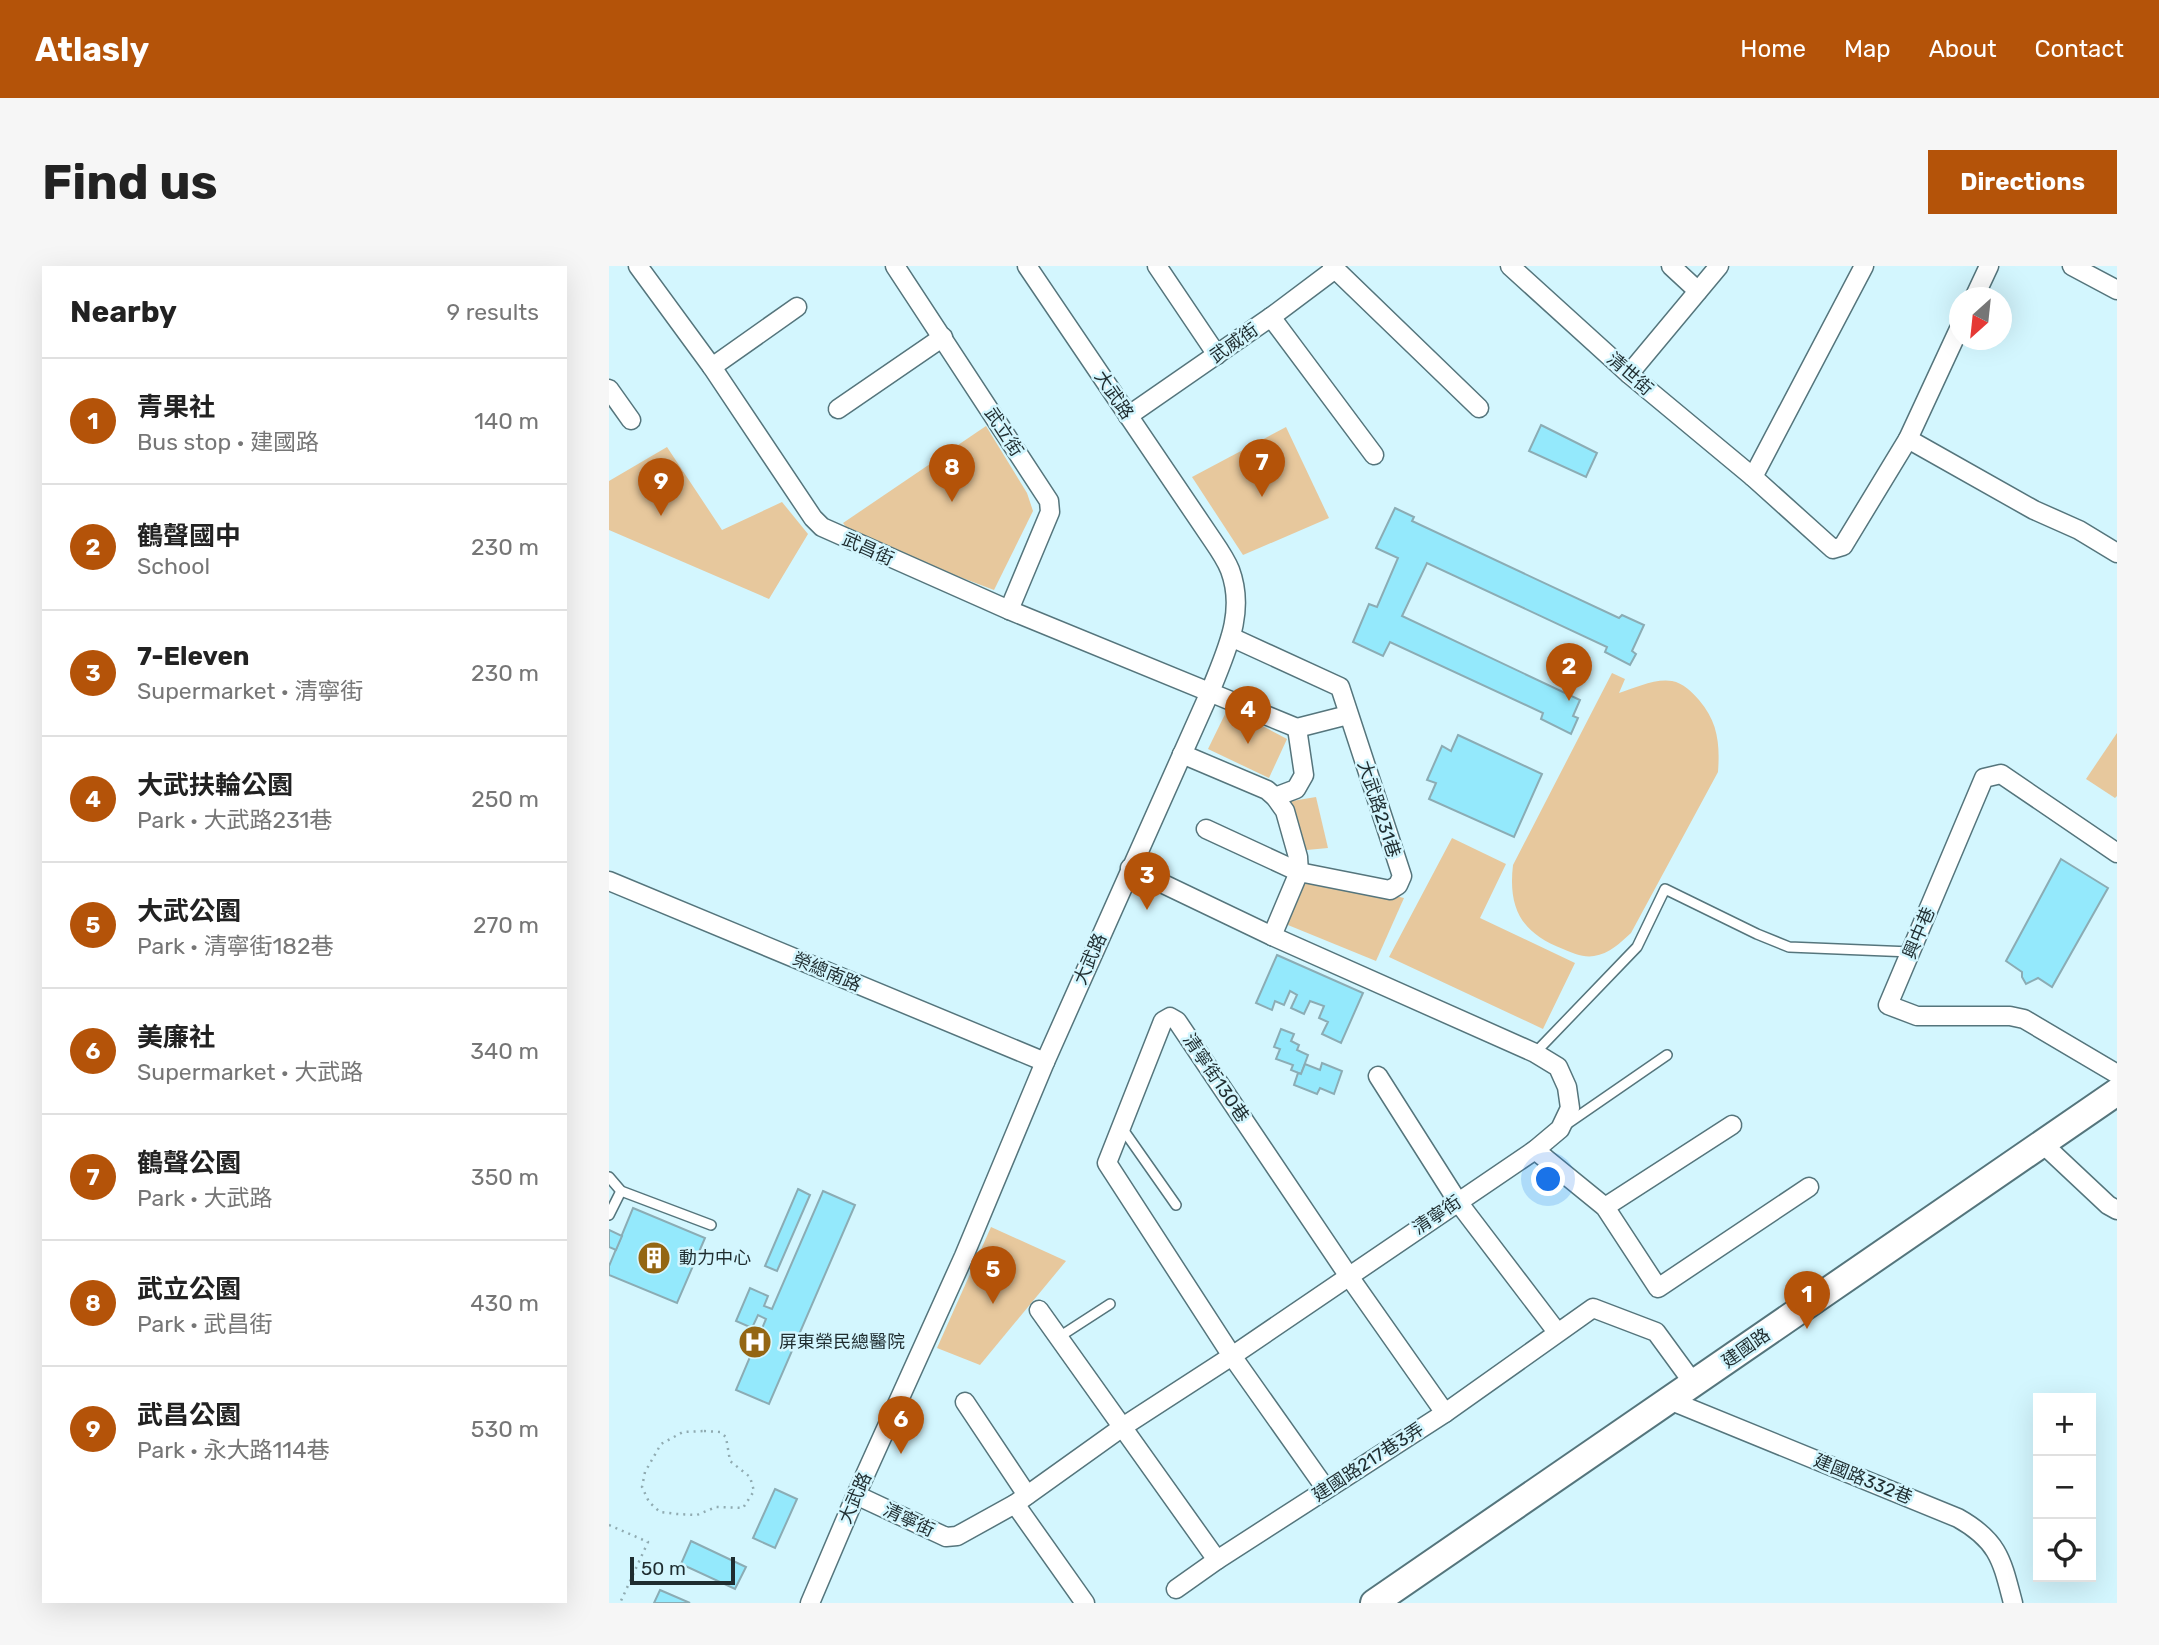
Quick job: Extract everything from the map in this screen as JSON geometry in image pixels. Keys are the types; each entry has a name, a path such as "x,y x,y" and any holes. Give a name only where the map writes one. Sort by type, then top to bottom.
{"main road":[{"name":"建國路","path":"1374,1603 2117,1092"}],"street":[{"name":"武昌街","path":"638,266 712,367 813,518 822,527 1009,610 1210,692"},
{"name":"武立街","path":"895,266 1049,501 1051,512 1009,610"},
{"name":"大武路","path":"810,1603 964,1256 1045,1062 1210,692 1231,637 1237,605 1230,569 1027,266"},
{"path":"1157,266 1217,355"},
{"name":"清世街","path":"1510,266 1629,374 1753,477 1833,550 1843,546 1908,439"},
{"path":"1671,266 1698,291"},
{"path":"1629,374 1719,266"},
{"path":"1753,477 1864,266"},
{"path":"1979,287 1989,266"},
{"path":"2072,266 2117,290"},
{"path":"1333,267 1479,408"},
{"name":"武威街","path":"1128,416 1271,317 1333,267"},
{"path":"712,367 797,307"},
{"path":"1271,317 1374,455"},
{"path":"838,409 943,337"},
{"path":"1949,350 1908,439 2033,510 2073,526 2117,553"},
{"path":"609,389 631,420"},
{"name":"大武路231巷","path":"1231,637 1340,687 1402,876 1398,885 1390,890 1299,872"},
{"path":"1210,692 1297,728 1348,715"},
{"path":"1275,797 1296,789 1304,775 1297,728"},
{"path":"1182,754 1267,790 1285,811 1298,857 1299,872 1272,936"},
{"name":"興中巷","path":"2117,853 2001,774 1984,778 1888,1005 1917,1016 2010,1016 2024,1019 2117,1074"},
{"path":"1206,829 1299,872"},
{"path":"1130,869 1272,936 1535,1053 1558,1068 1567,1087 1570,1108 1560,1129"},
{"name":"榮總南路","path":"609,881 1045,1062"},
{"name":"清寧街130巷","path":"1232,1356 1107,1163 1163,1021 1170,1017 1177,1021 1348,1275"},
{"path":"1378,1076 1458,1202 1557,1332"},
{"path":"1605,1207 1732,1125"},
{"name":"清寧街","path":"856,1495 946,1537 957,1536 1021,1500 1123,1426 1232,1356 1535,1150 1560,1129"},
{"path":"2043,1144 2108,1205 2117,1210"},
{"path":"1535,1150 1605,1207 1658,1288 1809,1188"},
{"path":"1348,1275 1445,1413"},
{"name":"建國路217巷3弄","path":"1176,1588 1445,1413 1593,1308 1656,1332 1694,1384"},
{"path":"1039,1310 1217,1560"},
{"path":"1232,1356 1326,1489"},
{"name":"建國路332巷","path":"1669,1400 1958,1518 1974,1527 1990,1542 2003,1561 2013,1603"},
{"path":"965,1402 1021,1500 1085,1603"}],"lane":[{"path":"1535,1053 1637,947 1665,889 1789,947 1912,952"},
{"path":"1560,1129 1667,1055"},
{"path":"1121,1127 1176,1205"},
{"path":"609,1177 621,1191 711,1225"},
{"path":"609,1215 621,1191"},
{"path":"1059,1337 1110,1304"}],"path":[{"path":"683,1432 720,1432 726,1437 730,1461 750,1477 754,1491 743,1508 716,1507 697,1515 660,1512 649,1502 642,1487 645,1472 661,1444 683,1432"},
{"path":"609,1525 648,1542 620,1603"}],"shaded area":[{"path":"986,426 1027,493 1033,511 994,590 854,537 843,523"},
{"path":"1286,427 1329,518 1243,555 1192,477"},
{"path":"667,447 722,530 782,502 808,534 769,599 609,530 609,481"},
{"path":"1612,673 1625,679 1619,693 1666,680 1680,684 1690,691 1705,708 1714,725 1719,752 1718,772 1631,933 1609,950 1599,955 1586,956 1549,943 1527,927 1520,917 1513,894 1513,865"},
{"path":"1228,708 1287,739 1269,778 1208,749"},
{"path":"2117,733 2117,796 2115,798 2086,779"},
{"path":"1316,797 1328,848 1296,851 1286,802"},
{"path":"1452,838 1506,864 1480,918 1575,963 1543,1029 1389,957"},
{"path":"1305,878 1404,898 1376,961 1283,923"},
{"path":"991,1227 1066,1261 980,1365 937,1348"}],"building":[{"path":"1541,425 1597,453 1586,477 1529,451"},
{"path":"1395,508 1414,517 1412,521 1619,618 1622,615 1644,625 1632,651 1636,654 1630,665 1605,652 1607,647 1427,563 1402,616 1580,700 1573,716 1578,718 1571,734 1541,719 1543,713 1390,642 1383,656 1353,642 1369,604 1377,607 1398,558 1376,548"},
{"path":"1458,735 1542,774 1514,837 1429,799 1436,783 1427,780 1442,746 1451,751"},
{"path":"2061,859 2108,888 2052,987 2038,978 2026,984 2022,972 2006,961"},
{"path":"1277,955 1363,993 1341,1043 1322,1034 1328,1022 1319,1018 1324,1006 1310,1001 1304,1014 1291,1008 1297,995 1290,991 1284,1005 1275,1001 1272,1010 1256,1003"},
{"path":"1281,1029 1294,1034 1291,1041 1299,1045 1297,1050 1308,1055 1301,1074 1291,1070 1293,1065 1276,1059 1280,1049 1274,1047"},
{"path":"1322,1063 1342,1071 1334,1094 1320,1088 1317,1094 1294,1085 1305,1064 1320,1070"},
{"path":"798,1189 810,1195 777,1271 765,1266"},
{"path":"823,1191 855,1205 769,1404 736,1390 766,1319 758,1315 752,1328 736,1321 750,1288 768,1296 764,1306 772,1309"},
{"name":"動力中心","path":"633,1208 705,1238 677,1303 609,1275 609,1266"},
{"path":"609,1230 622,1236 616,1250 609,1247"},
{"path":"775,1489 797,1499 775,1548 753,1538"},
{"path":"691,1541 746,1567 735,1589 681,1564"},
{"path":"660,1590 690,1603 654,1603"}],"place":[{"name":"鶴聲公園","path":"1262,497"},
{"name":"武立公園","path":"952,502"},
{"name":"武昌公園","path":"661,516"},
{"name":"鶴聲國中","path":"1569,701"},
{"name":"大武扶輪公園","path":"1248,744"},
{"name":"7-Eleven","path":"1147,910"},
{"name":"動力中心","path":"654,1258"},
{"name":"大武公園","path":"993,1304"},
{"name":"青果社","path":"1807,1329"},
{"name":"屏東榮民總醫院","path":"755,1342"},
{"name":"美廉社","path":"901,1454"}]}
